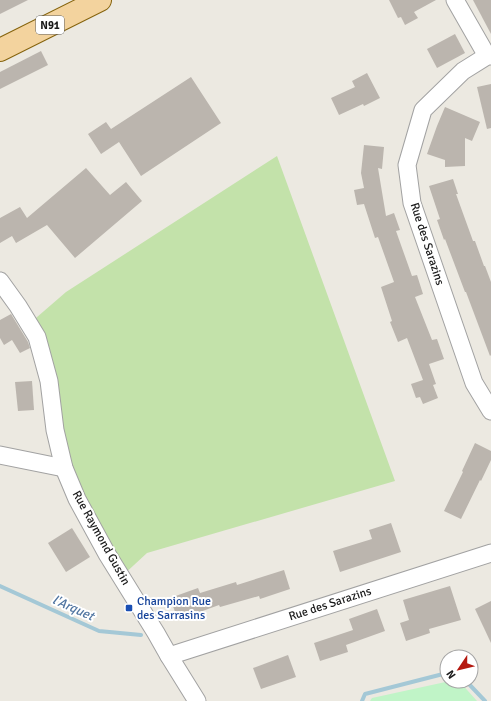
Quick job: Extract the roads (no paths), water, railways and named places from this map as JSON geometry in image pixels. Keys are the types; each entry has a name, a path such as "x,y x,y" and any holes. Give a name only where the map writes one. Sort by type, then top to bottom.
{"main road":[{"name":"N91","path":"0,50 100,0"}],"street":[{"path":"455,0 489,56"},
{"name":"Rue des Sarazins","path":"489,56 463,71 423,110 408,165 412,203 474,383 491,411"},
{"name":"Rue Raymond Gustin","path":"0,281 18,306 37,337 49,381 55,430 64,468 77,499 107,554 197,701"},
{"path":"0,455 64,468"},
{"name":"Rue des Sarazins","path":"169,656 491,553"}],"waterway":[{"name":"l'Arquet","path":"0,586 99,631 141,635"},
{"path":"362,701 365,694 439,675"},
{"path":"474,689 485,701"}],"place":[{"name":"Champion Rue des Sarrasins","path":"129,608"}]}
